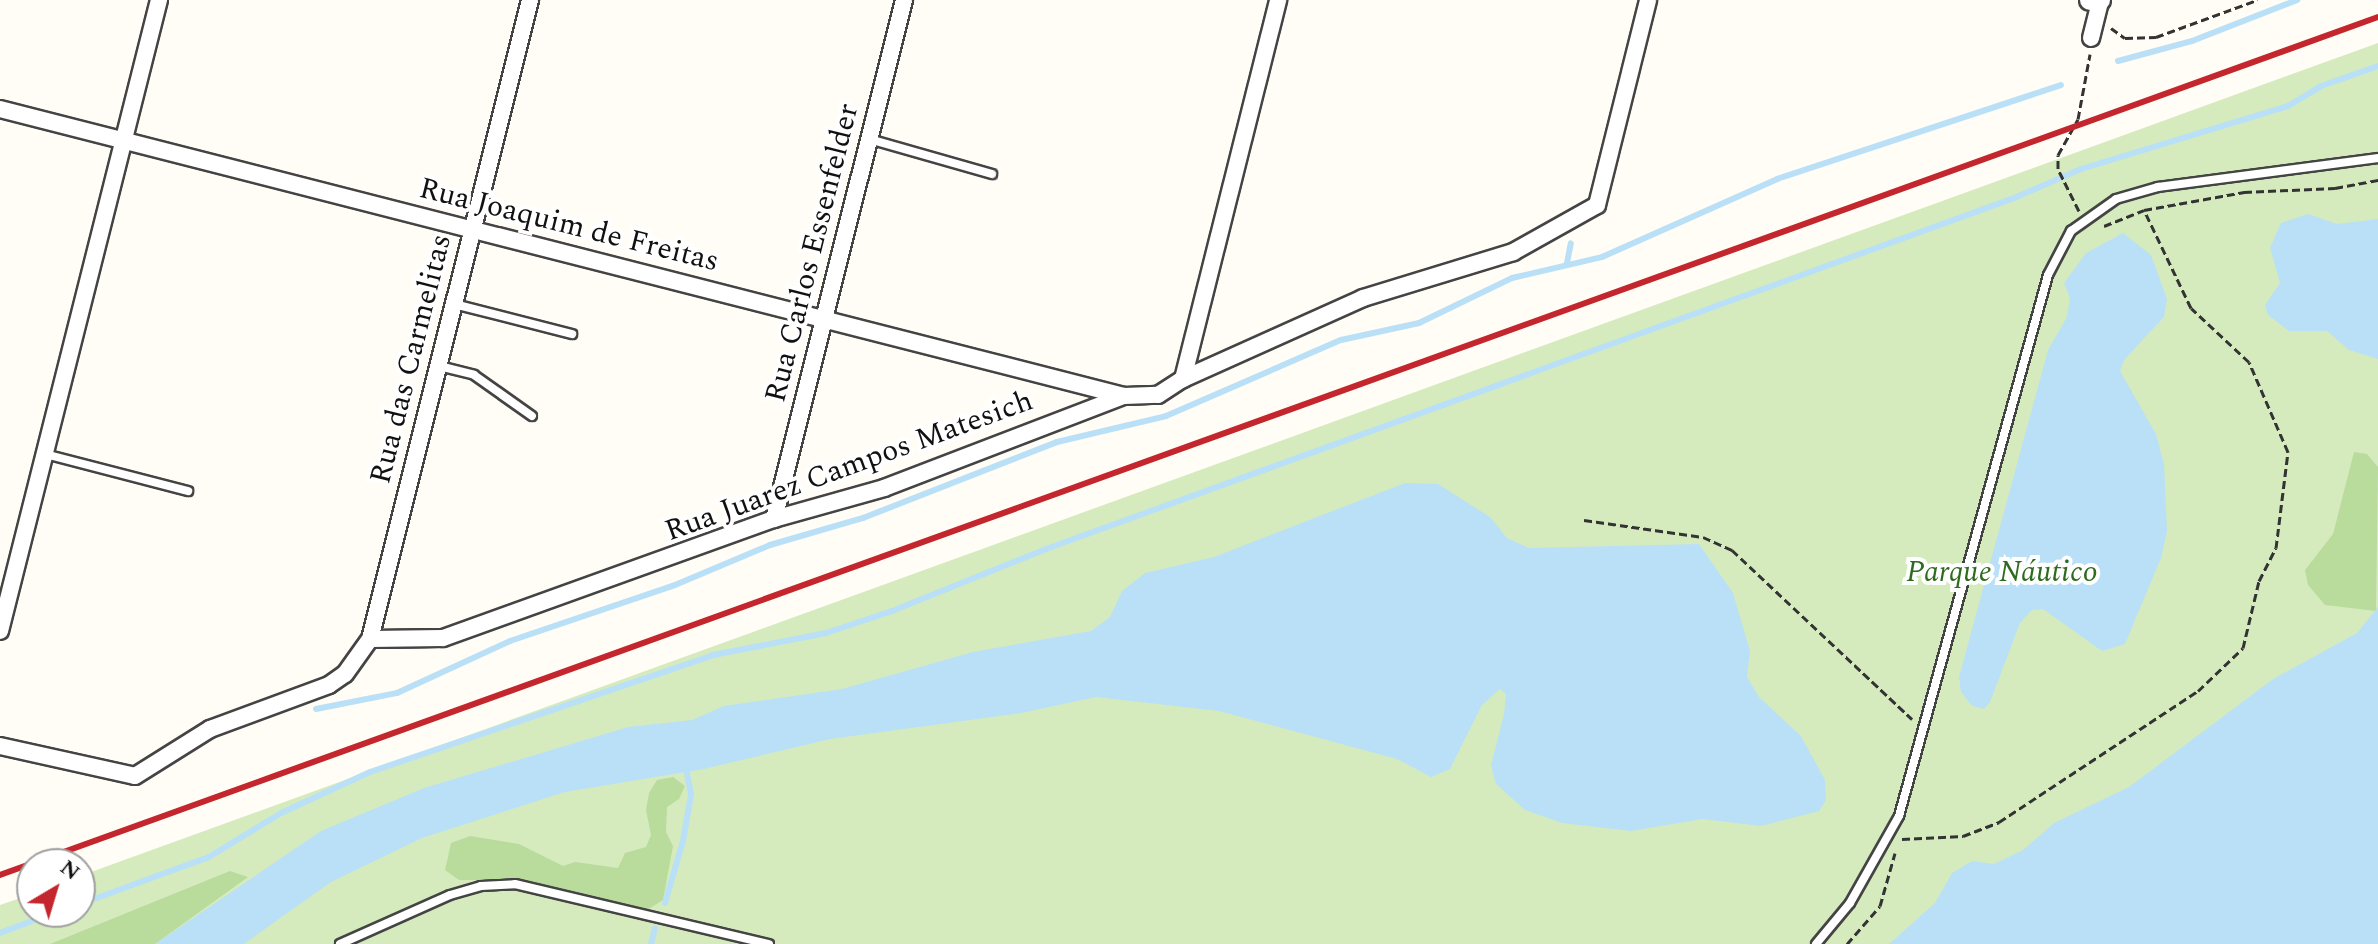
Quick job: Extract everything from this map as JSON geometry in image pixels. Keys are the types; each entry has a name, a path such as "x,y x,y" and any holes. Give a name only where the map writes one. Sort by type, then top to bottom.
{"street":[{"path":"0,631 159,0"},
{"name":"Rua das Carmelitas","path":"370,639 530,0"},
{"name":"Rua Carlos Essenfelder","path":"774,519 904,0"},
{"path":"1183,379 1278,0"},
{"name":"Rua Juarez Campos Matesich","path":"370,639 443,638 774,519 884,488 1124,396 1158,395 1183,379 1363,298 1487,264 1597,205 1648,0"},
{"path":"2091,38 2097,1"},
{"name":"Rua Joaquim de Freitas","path":"0,109 1124,396"},
{"path":"0,746 129,778 210,729 329,685 345,674 370,639"}],"lane":[{"path":"869,139 992,174"},
{"path":"1816,944 1850,903 1892,833 1925,734 2048,275 2058,249 2083,219 2116,199 2158,187 2378,158"},
{"path":"453,304 572,334"},
{"path":"438,366 474,375 532,416"},
{"path":"45,454 188,491"},
{"path":"340,944 450,895 515,884 769,944"}],"path":[{"path":"2097,1 2116,33 2138,39 2198,25 2257,0"},
{"path":"2083,219 2058,169 2058,155 2085,93 2091,38"},
{"path":"2099,228 2144,210 2244,192 2345,187 2378,180"},
{"path":"1892,833 1906,841 1932,840 1963,836 1999,822 2198,691 2243,648 2259,581 2276,548 2288,452 2249,362 2191,308 2144,210"},
{"path":"1584,520 1703,537 1732,550 1896,700 1925,734"},
{"path":"1847,944 1888,890 1895,869 1892,833"}],"green space":[{"name":"Parque Náutico","path":"2378,43 2378,944 0,944 0,905 16,900 16,928 96,928 96,870"},
{"path":"2354,452 2367,454 2378,467 2376,611 2325,605 2308,585 2305,570 2333,534"},
{"path":"673,777 685,786 679,799 667,807 666,832 673,846 663,900 647,910 526,880 459,880 445,870 451,843 470,836 519,844 563,866 575,862 618,868 625,853 646,847 651,835 646,810 649,793 657,780"},
{"path":"230,871 248,877 155,944 50,944 96,928 96,925"}],"water":[{"path":"2308,214 2337,224 2378,219 2378,359 2349,350 2327,331 2289,331 2268,315 2265,305 2280,283 2270,248 2281,223"},
{"path":"2123,233 2151,255 2167,299 2164,317 2124,360 2120,371 2156,434 2164,464 2167,531 2161,558 2125,644 2102,651 2043,609 2032,610 2020,623 1990,702 1984,709 1972,706 1961,692 1959,677 2048,350 2067,317 2070,298 2064,283 2086,253"},
{"path":"1405,483 1438,484 1490,517 1507,538 1529,548 1699,544 1733,593 1750,651 1747,677 1759,697 1801,736 1825,780 1826,800 1819,811 1761,826 1702,819 1631,831 1562,823 1525,810 1496,784 1491,765 1504,714 1506,694 1500,689 1482,705 1450,769 1431,777 1397,759 1219,711 1096,697 1021,713 830,739 704,769 565,792 422,838 331,882 244,944 155,944 321,831 424,788 628,727 692,720 724,706 842,689 973,652 1091,631 1110,617 1122,591 1145,573 1214,557"},
{"path":"2378,607 2378,944 1889,944 1935,903 1952,873 1972,861 1994,864 2023,850 2054,823 2129,787 2273,679 2357,633"}],"waterway":[{"path":"2118,61 2192,41 2297,0"},
{"path":"96,898 209,857 281,813 370,772 713,655 826,633 892,611 1046,549 2014,198 2081,169 2288,106 2321,86 2378,66"},
{"path":"316,709 397,693 510,641 675,585 770,545 863,518 1057,442 1166,416 1341,340 1419,323 1512,278 1602,257 1777,179 2061,85"},
{"path":"1567,263 1571,243"},
{"path":"665,903 683,841 691,794 686,768"},
{"path":"0,933 16,927"},
{"path":"651,944 655,928"}],"railway":[{"path":"0,875 2378,17"}]}
